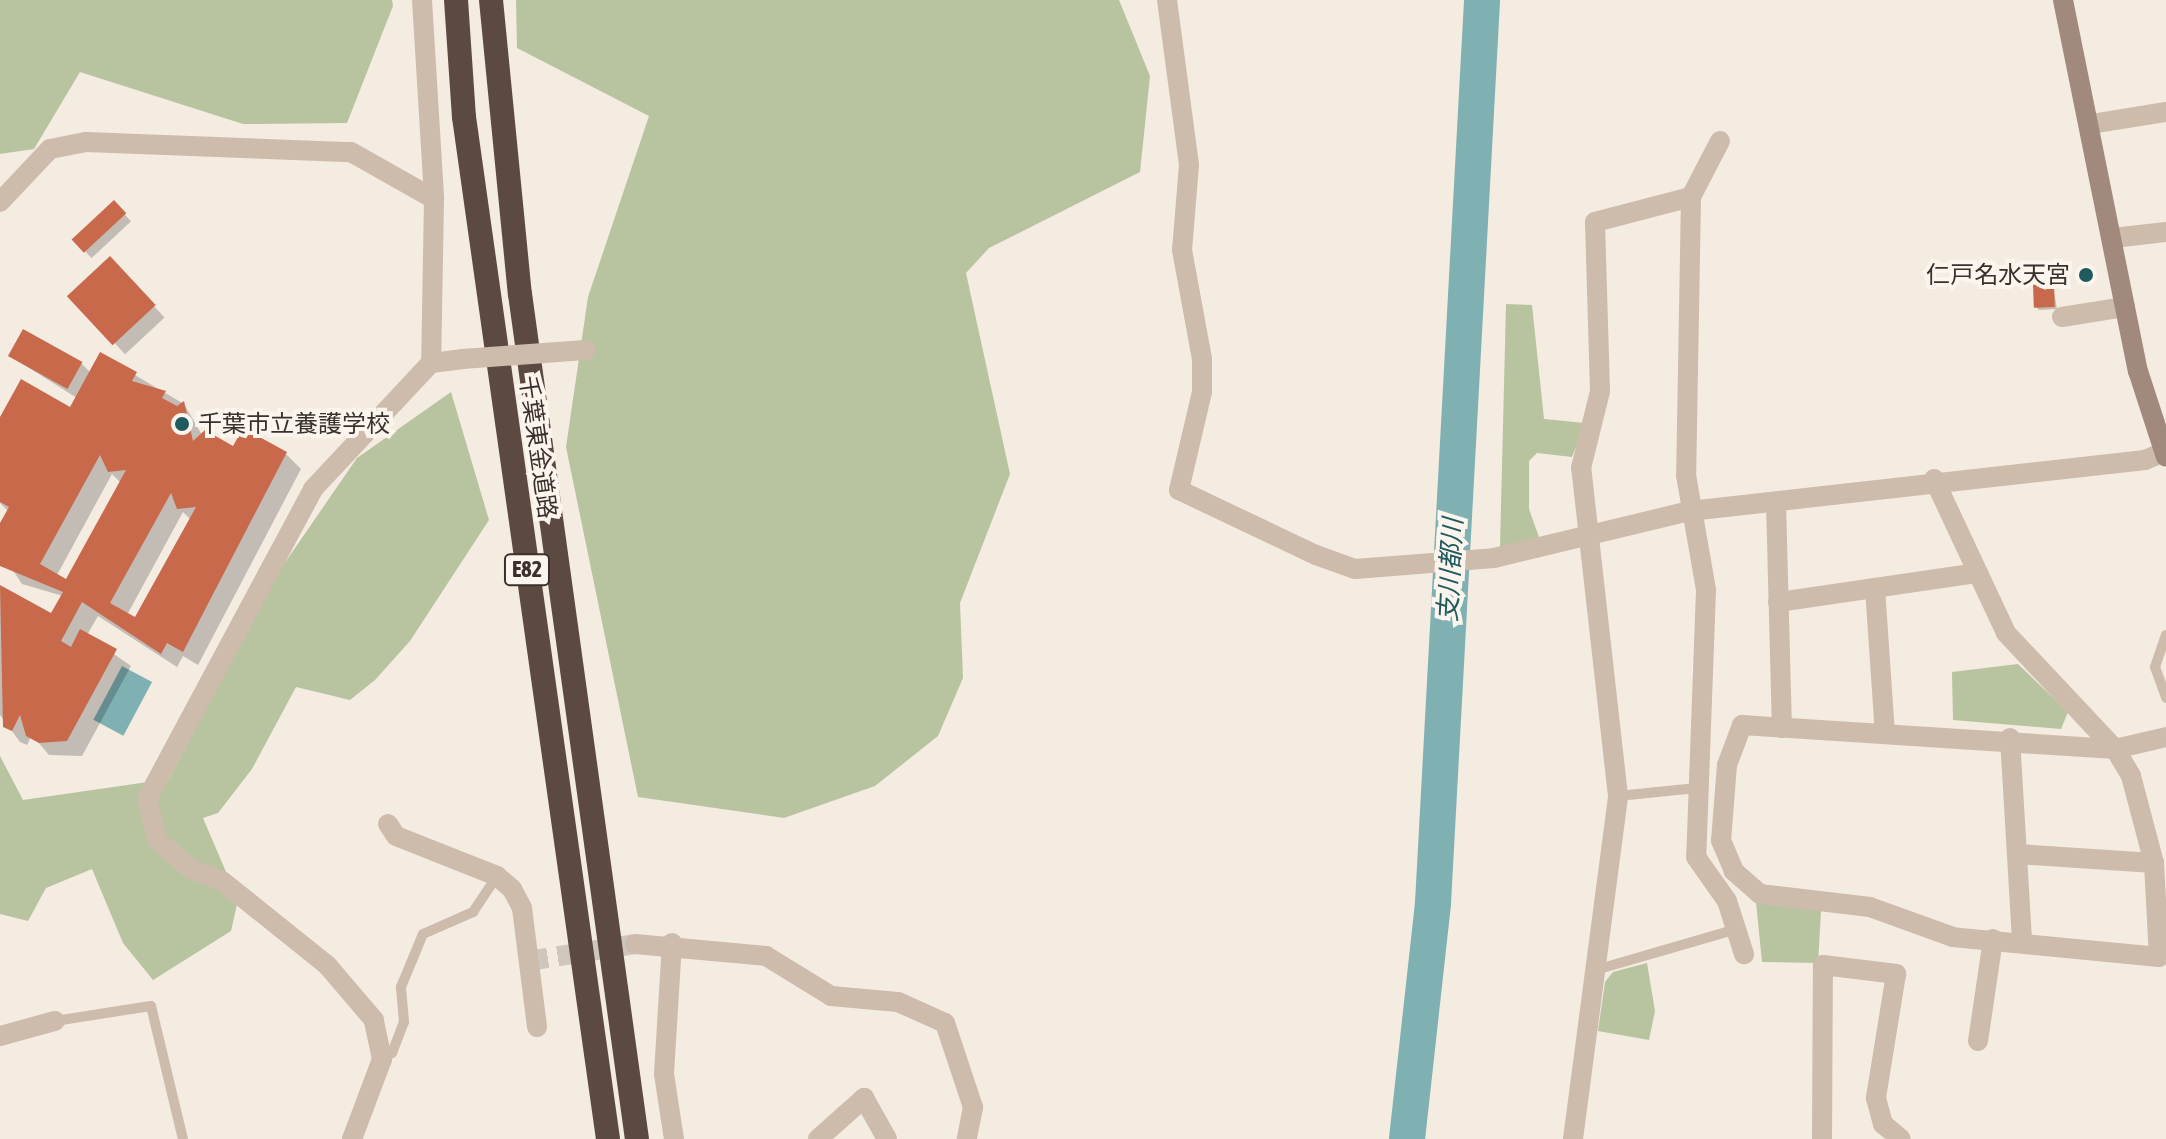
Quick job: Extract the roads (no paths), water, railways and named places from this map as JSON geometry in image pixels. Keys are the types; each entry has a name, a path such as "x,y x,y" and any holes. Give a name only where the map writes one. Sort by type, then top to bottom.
{"highway":[{"name":"千葉東金道路","path":"456,0 464,117 608,1139"},
{"name":"千葉東金道路","path":"491,0 520,294 637,1139"}],"street":[{"path":"422,0 434,199 431,363"},
{"path":"1167,0 1189,165 1182,250 1202,359 1202,392 1179,490 1335,564 1408,567 1494,558 1690,511 1934,479 2145,460 2165,454 2125,307 2091,124 2063,0"},
{"path":"2091,124 2166,112"},
{"path":"1720,141 1691,197 1690,511 1706,590 1696,857 1727,901 1744,954"},
{"path":"0,202 50,149 86,142 351,152 434,199"},
{"path":"1573,1139 1599,969 1618,796 1585,553 1589,535 1581,468 1600,391 1595,222 1691,197"},
{"path":"2113,238 2166,232"},
{"path":"2062,317 2125,307"},
{"path":"352,1139 382,1059 374,1020 327,965 222,881 191,869 158,841 147,799 313,489 431,363 586,350"},
{"path":"1934,479 2006,633 2115,749 2131,776 2154,863 2159,957 1953,937 1870,907 1760,894 1734,871 1721,841 1727,765 1742,725 2010,738 2115,749 2166,737"},
{"path":"1776,502 1782,728"},
{"path":"1778,602 1978,573"},
{"path":"1875,588 1885,733"},
{"path":"2010,738 2022,942"},
{"path":"388,824 396,836 497,876 522,908 537,1027"},
{"path":"2017,854 2154,863"},
{"path":"1978,1041 1993,939"},
{"path":"672,943 664,1074 674,1139"},
{"path":"635,944 672,943 766,956 831,996 898,1002 945,1023 973,1107 967,1139"},
{"path":"1822,1139 1823,965 1896,974 1876,1098 1883,1124 1901,1139"},
{"path":"0,1036 55,1021"},
{"path":"818,1139 864,1098 887,1139"}],"lane":[{"path":"2166,635 2155,667 2166,698"},
{"path":"1618,796 1697,788"},
{"path":"382,1059 392,1053 404,1022 401,987 423,934 473,912 497,876"},
{"path":"1599,969 1737,929"},
{"path":"55,1021 151,1006 183,1139"}],"water":[{"path":"122,666 152,682 123,736 93,720"}],"waterway":[{"name":"支川都川","path":"1407,1139 1433,903 1482,0"}],"tunnel":[{"path":"528,961 635,944"}],"place":[{"name":"仁戸名水天宮","path":"2086,275"},
{"name":"千葉市立養護学校","path":"182,424"}]}
